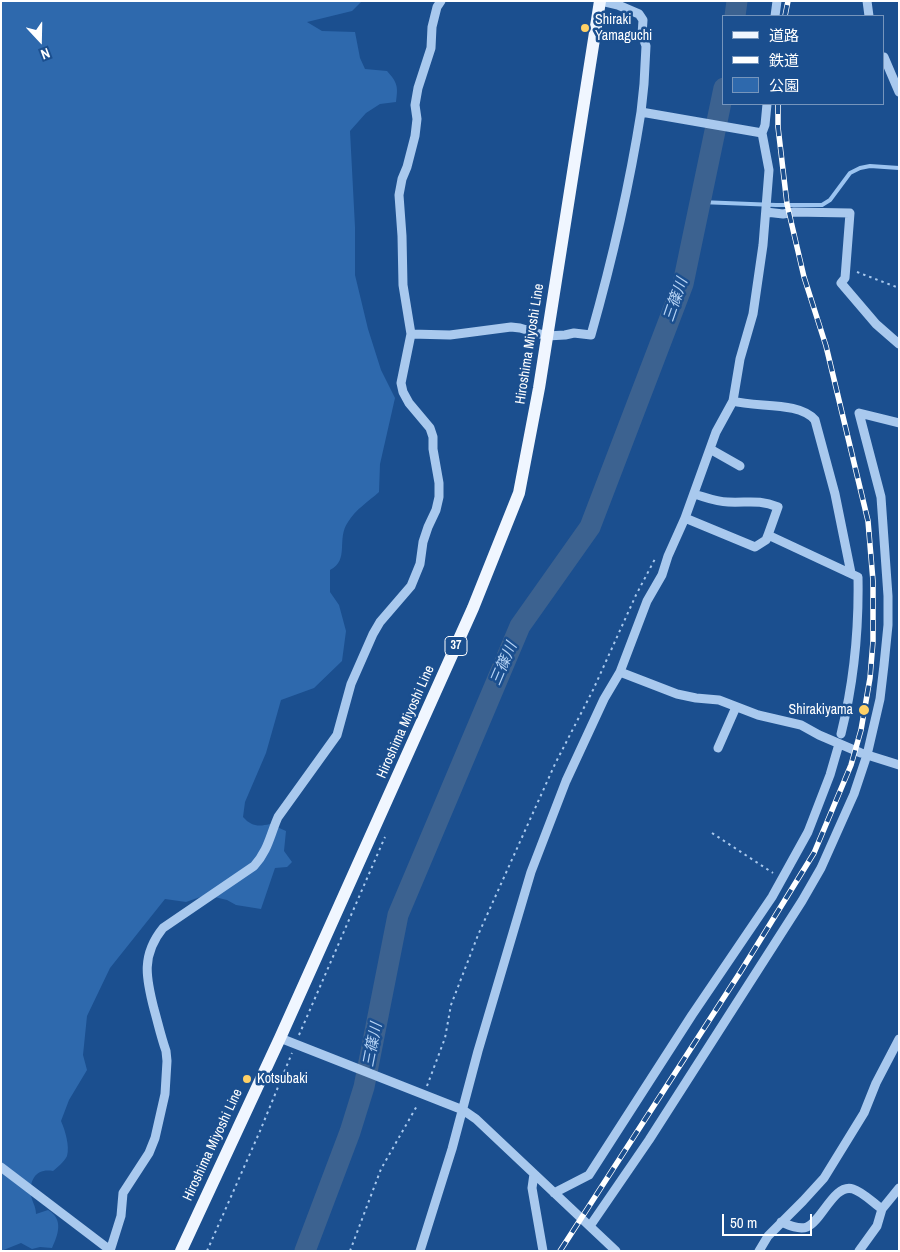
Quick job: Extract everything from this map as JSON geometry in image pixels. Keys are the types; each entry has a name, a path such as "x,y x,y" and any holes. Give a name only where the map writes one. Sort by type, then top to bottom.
{"main road":[{"name":"Hiroshima Miyoshi Line","path":"181,1251 280,1038 473,608 520,493 601,1"}],"street":[{"path":"1,1167 110,1250 121,1216 123,1193 152,1145 165,1094 166,1051 147,984 147,964 154,939 163,928 247,871 265,853 271,831 278,817 337,735 346,696 357,667 380,622 411,586 420,564 423,542 440,497 433,437 430,428 409,402 403,392 401,383 411,334 403,285 399,196 402,178 407,167 415,136 415,105 418,88 431,48 432,27 437,7 441,1"},
{"path":"411,334 457,334 511,327 547,336 574,333 591,335 610,269 644,113 646,46 642,36 643,20 640,14 618,5 601,1"},
{"path":"775,15 777,1"},
{"path":"867,1 869,15"},
{"path":"885,59 899,92"},
{"path":"420,1251 463,1110 478,1051 531,872 566,781 604,699 620,672 647,601 662,575 722,420 733,401 740,359 753,314 764,245 768,170 760,133 765,125 767,105"},
{"path":"644,113 760,133"},
{"path":"766,212 783,214 794,212 850,213 845,278 841,283 876,324 899,344"},
{"path":"733,401 742,404 786,407 800,410 815,420 839,509 851,573"},
{"path":"590,1226 649,1140 802,901 821,868 854,794 867,755 881,690 888,624 888,596 881,497 859,413 899,423"},
{"path":"710,449 740,466"},
{"path":"685,518 755,547 766,540 778,507 757,501 717,501 694,494"},
{"path":"768,534 858,577 857,639 852,684 841,734"},
{"path":"620,672 677,694 719,700 758,714 801,726 839,744 899,766"},
{"path":"718,748 736,707"},
{"path":"554,1193 589,1175 692,1015 772,897 808,832 830,775 839,744"},
{"path":"280,1038 463,1110 476,1119 616,1251"},
{"path":"759,1251 768,1236 804,1201 824,1178 864,1113 876,1082 899,1039"},
{"path":"534,1174 532,1188 543,1251"},
{"path":"859,1251 877,1226 882,1209 899,1188"},
{"path":"781,1222 793,1227 807,1227 814,1222 837,1193 846,1189 853,1189 882,1209"}],"path":[{"path":"845,268 899,288"},
{"path":"350,1251 381,1169 423,1095 433,1072 445,1038 451,1005 459,982 498,890 555,764 593,690 636,595 660,550"},
{"path":"207,1251 298,1046 388,831"},
{"path":"712,833 782,879"}],"green space":[{"path":"1,1 362,1 352,11 307,22 322,31 355,32 360,58 365,69 387,71 395,82 397,93 396,102 380,104 366,113 350,131 355,227 355,275 368,329 381,370 395,398 380,464 379,492 358,510 348,522 343,535 340,561 330,570 330,592 339,605 346,631 342,661 314,688 281,700 266,753 245,802 243,817 249,822 258,825 270,824 286,831 284,851 292,862 287,867 275,868 261,909 236,905 227,900 206,895 186,902 165,899 110,968 87,1016 83,1055 87,1070 69,1100 61,1121 67,1143 67,1156 53,1171 38,1173 31,1184 31,1195 36,1214 48,1210 53,1214 58,1223 58,1233 52,1248 40,1247 32,1249 21,1243 1,1251"}],"waterway":[{"name":"三篠川","path":"735,15 737,1"},
{"name":"三篠川","path":"305,1251 350,1132 364,1087 398,915 520,626 590,527 683,284 722,98"},
{"path":"700,202 822,205 830,200 850,173 860,168 870,166 899,168"}],"railway":[{"path":"785,15 788,1"},
{"path":"560,1251 741,971 814,853 851,765 861,730 870,678 873,641 873,581 868,521 826,346 804,277 787,204 778,127 778,105"}],"place":[{"name":"Shiraki Yamaguchi","path":"585,28"},
{"name":"Shirakiyama","path":"864,710"},
{"name":"Kotsubaki","path":"247,1079"}]}
